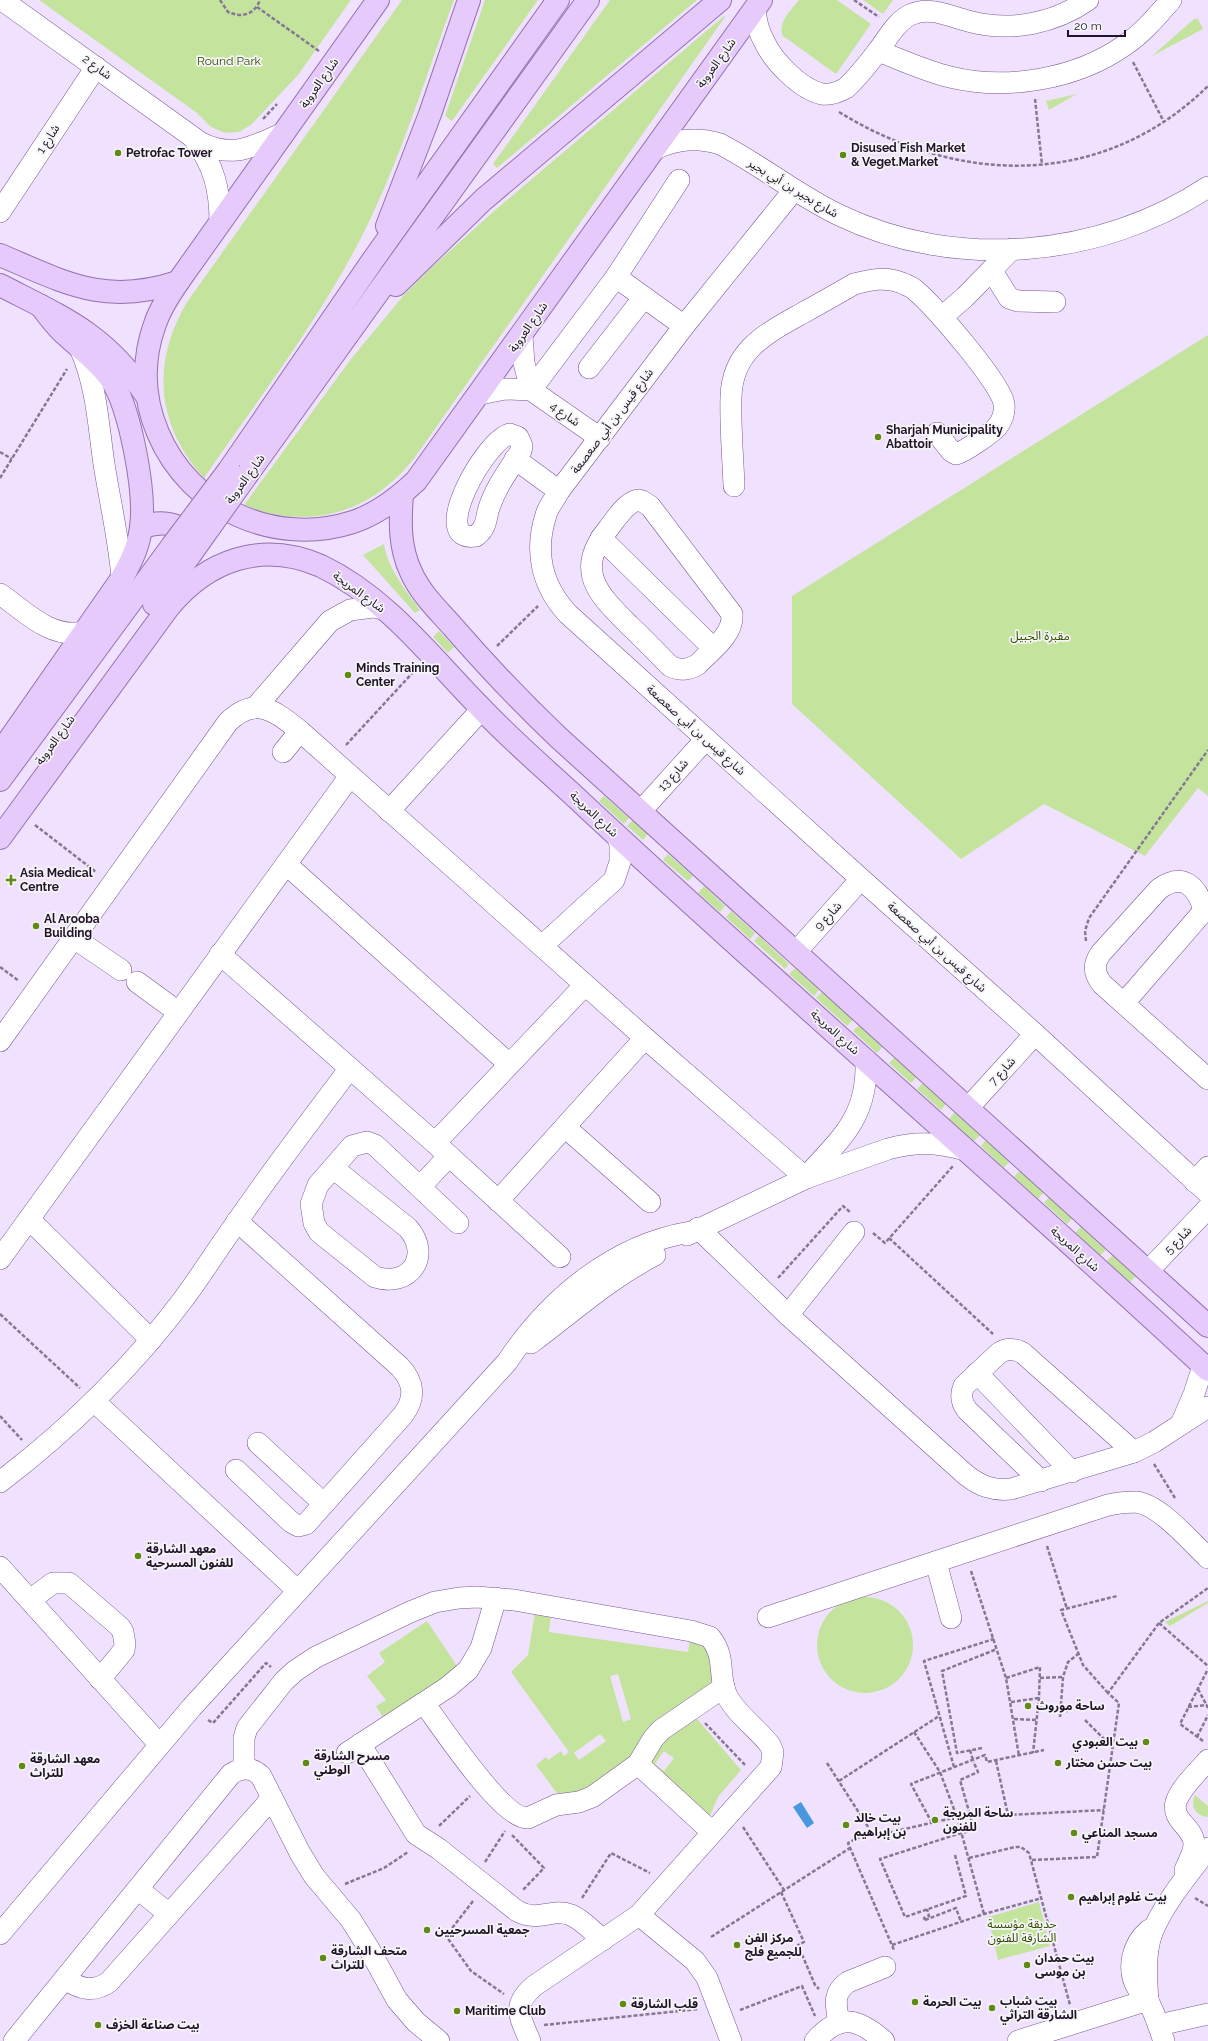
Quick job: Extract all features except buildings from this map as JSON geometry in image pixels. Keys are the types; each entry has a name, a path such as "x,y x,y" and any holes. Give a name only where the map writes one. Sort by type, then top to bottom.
{"main road":[{"name":"شارع العروبة","path":"378,0 178,282 160,313 149,347 146,371 146,395 153,422 164,447 179,471 198,491 214,503 245,520 272,528 299,530 327,528 354,522 379,510 402,494 428,466 758,4"},
{"path":"373,260 430,114 468,0"},
{"name":"شارع العروبة","path":"239,471 373,260 558,0"},
{"name":"شارع العروبة","path":"0,780 181,551 239,471 364,312 588,0"},
{"path":"364,312 407,275 483,200 720,0"},
{"path":"0,255 62,281 94,291 111,293 134,292 162,287 178,282"},
{"path":"0,285 77,325 93,336 123,363 146,395"},
{"path":"0,753 122,578 135,551 141,528 142,499 124,406 111,380 95,360 66,335 41,306"},
{"path":"402,494 400,527 401,542 411,572 428,599 482,660 559,738 1208,1326"},
{"path":"141,528 149,524 166,523 186,531 196,540 200,548 204,564 204,573"},
{"name":"شارع العروبة","path":"10,814 181,551"},
{"name":"شارع المريجة","path":"0,838 10,814 184,589 204,573 216,566 242,558 269,555 296,558 309,562 333,573 384,609 425,647 482,709 617,836 1206,1368"},
{"path":"482,709 491,706 507,708 534,729 559,738"},
{"path":"1173,1338 1177,1325 1183,1321 1191,1323 1208,1337"}],"street":[{"name":"شارع 2","path":"2,0 191,135 212,148 237,151 249,148 284,133"},
{"path":"758,4 763,40 778,62 791,76 811,90 823,94 840,91 846,88 902,21 910,15 920,12 946,14 972,22 999,26 1026,25 1052,19 1077,8 1088,0"},
{"path":"878,51 931,72 951,77 989,82 1033,80 1060,74 1090,63 1125,45 1155,18 1171,0"},
{"name":"شارع 1","path":"0,212 96,67"},
{"name":"شارع 2","path":"191,135 203,150 212,167 218,185 220,222"},
{"name":"شارع بجير بن أبي بجير","path":"655,149 676,141 709,141 730,149 794,190 838,215 862,226 910,241 961,248 1012,249 1062,244 1111,232 1158,214 1208,187"},
{"path":"531,390 616,277 680,180"},
{"name":"شارع قيس بن أبي صعصعة","path":"794,190 684,326 559,491 546,514 540,540 542,566 551,594 564,610 861,879 1035,1034 1204,1181"},
{"path":"942,317 992,271 1012,249"},
{"path":"992,271 1009,298 1018,301 1055,302"},
{"path":"616,277 684,326"},
{"path":"734,486 731,396 734,378 740,362 751,347 764,335 854,284 869,280 892,280 914,289 942,317 999,390 1004,405 1002,418 996,428 959,453 951,451 937,433"},
{"path":"589,368 644,297"},
{"path":"522,336 524,363 531,390"},
{"path":"80,348 90,370 93,383 104,464 117,535 122,578"},
{"path":"480,394 505,389 531,390"},
{"name":"شارع 4","path":"531,390 600,438"},
{"path":"515,459 559,491"},
{"path":"642,500 650,506 730,610 733,620 730,630 697,665 684,670 676,669 670,666 609,606 596,589 592,568 592,558 601,538 629,503 642,500"},
{"path":"601,538 713,648"},
{"path":"0,594 48,628 65,634 84,632"},
{"path":"588,632 609,606"},
{"path":"255,708 330,621 350,610 373,607 384,609"},
{"path":"610,652 631,627"},
{"path":"48,628 62,665"},
{"path":"0,1041 228,722 244,710 255,708 269,709 276,712 300,731 644,1038 806,1178"},
{"path":"389,811 482,709"},
{"path":"283,752 300,731"},
{"name":"شارع 13","path":"640,812 706,739"},
{"path":"0,1259 350,776"},
{"path":"542,946 614,880 620,862 620,844 617,836"},
{"path":"286,864 509,1064"},
{"name":"شارع 9","path":"796,952 861,879"},
{"path":"1124,1003 1206,908 1198,893 1192,886 1184,882 1175,881 1166,884 1159,889 1101,953 1096,963 1095,971 1097,978 1102,984 1208,1079"},
{"path":"74,938 178,1012"},
{"path":"220,954 442,1149 560,1257"},
{"path":"420,1187 442,1149 509,1064 585,985"},
{"name":"شارع 7","path":"968,1108 1035,1034"},
{"path":"498,1201 644,1038"},
{"path":"806,1178 849,1129 856,1116 865,1089 866,1060"},
{"path":"0,1482 36,1455 94,1401 151,1340 186,1296 237,1221 350,1068"},
{"path":"564,1127 650,1202"},
{"path":"333,1168 408,1228 415,1236 418,1246 418,1257 414,1267 406,1275 396,1280 385,1280 375,1277 319,1232 314,1223 311,1204 318,1185 352,1146 367,1142 381,1150 458,1223"},
{"path":"0,1934 159,1744 507,1362 594,1292 633,1266 667,1248 694,1230 806,1178 901,1145 940,1144 965,1150"},
{"name":"شارع 5","path":"1148,1272 1208,1208"},
{"path":"29,1219 151,1340"},
{"path":"236,1470 294,1524 306,1524 409,1408 412,1390 410,1381 400,1367 237,1221"},
{"path":"694,1230 974,1481 982,1486 1002,1490 1011,1490 1072,1472 1139,1449 1181,1424 1188,1422 1208,1407"},
{"path":"788,1315 854,1232"},
{"path":"1041,1481 964,1406 962,1401 962,1391 964,1386 999,1353 1010,1349 1024,1354 1139,1449"},
{"path":"1181,1424 1206,1368"},
{"path":"977,1373 1072,1472"},
{"path":"94,1401 298,1590"},
{"path":"258,1443 324,1504"},
{"path":"768,1617 1108,1505 1137,1502 1151,1507 1208,1558"},
{"path":"936,1562 951,1618"},
{"path":"4,1579 30,1600 159,1744"},
{"path":"30,1600 53,1583 69,1583 120,1627 125,1638 124,1650 100,1679"},
{"path":"244,1768 244,1738 250,1723 284,1681 306,1663 410,1612 435,1602 459,1598 496,1598 702,1633 710,1637 720,1652 724,1687 732,1705 766,1739 773,1752 772,1767 639,1915 534,1986 522,1998 519,2005 519,2012 527,2034"},
{"path":"496,1598 476,1660 459,1679 354,1749 416,1834 517,1911 532,1917 557,1913 572,1915 603,1940"},
{"path":"424,1703 476,1774 504,1805 519,1817 528,1818 556,1805 587,1800 638,1764 656,1735 692,1708 724,1687"},
{"path":"1182,1882 1194,1844 1193,1838 1185,1825 1181,1822 1176,1812 1177,1801 1208,1760"},
{"path":"638,1764 712,1832"},
{"path":"14,2041 231,1774 244,1768 251,1769 261,1776 300,1853 314,1876 351,1920 368,1947 397,2000 416,2022 439,2041"},
{"path":"65,1979 84,1989 102,1987 109,1982 272,1798"},
{"path":"1185,1825 1208,1832"},
{"path":"1208,1848 1182,1882 1155,1925 1148,1951 1148,2000 1161,2033 1208,2014"},
{"path":"138,1889 170,1914"},
{"path":"639,1915 694,1961 707,1978 731,2041"},
{"path":"826,2032 839,1990 848,1982 885,1967"},
{"path":"1018,2041 1148,2000"},
{"path":"826,2032 850,2021 860,2023 870,2028 884,2041"}],"path":[{"path":"220,0 228,12 234,14 247,14 258,7 260,0"},
{"path":"854,0 883,20"},
{"path":"258,7 319,52"},
{"path":"315,58 324,45"},
{"path":"1125,45 1164,122"},
{"path":"1033,80 1042,165"},
{"path":"835,109 886,137 917,149 981,164 1011,167 1072,161 1101,153 1130,141 1164,122 1182,109 1208,86"},
{"path":"259,124 280,100"},
{"path":"0,478 80,348"},
{"path":"0,452 12,459"},
{"path":"482,660 551,594"},
{"path":"332,761 417,667 422,671"},
{"path":"1096,963 1087,948 1085,940 1085,931 1089,918 1208,750"},
{"path":"10,814 112,884"},
{"path":"889,1238 1010,1349"},
{"path":"0,1314 94,1401"},
{"path":"0,1416 36,1455"},
{"path":"1139,1449 1180,1503"},
{"path":"1045,1539 1066,1608"},
{"path":"965,1552 1006,1678 1019,1756"},
{"path":"1108,1693 1159,1623 1208,1588"},
{"path":"1032,1860 1097,1857 1120,1703 1108,1693 1083,1665 1061,1610 1117,1596"},
{"path":"1159,1623 1208,1666"},
{"path":"954,1767 924,1661 994,1639"},
{"path":"982,1748 957,1753 942,1671 997,1648"},
{"path":"1060,1716 1063,1677 1068,1662 1078,1654"},
{"path":"192,1707 213,1723 266,1663 272,1668"},
{"path":"1006,1678 1040,1667 1039,1698 1033,1753"},
{"path":"1208,1669 1180,1724 1208,1744"},
{"path":"1040,1678 1063,1677"},
{"path":"1188,1707 1207,1706 1198,1688"},
{"path":"1011,1702 1039,1698"},
{"path":"692,1708 759,1781"},
{"path":"1038,1708 1068,1711"},
{"path":"1197,1737 1208,1715"},
{"path":"839,1781 939,1716"},
{"path":"1014,1719 1036,1720"},
{"path":"1085,1720 1113,1748"},
{"path":"914,1732 940,1772 957,1817 984,1914"},
{"path":"955,1855 966,1896 904,1917 880,1859 974,1829 960,1780 978,1772 970,1750"},
{"path":"932,1823 911,1784 985,1755 987,1762 1044,1750"},
{"path":"996,1761 1008,1815 1104,1810"},
{"path":"827,1763 874,1836 957,1817"},
{"path":"732,1810 784,1890"},
{"path":"509,1905 544,1868 507,1828 480,1882 446,1936 471,1971 519,2005"},
{"path":"871,1831 848,1843 892,1945 894,1956 885,1967"},
{"path":"969,1858 1021,1847 1029,1853 1074,2023"},
{"path":"711,1937 850,1848"},
{"path":"572,1915 612,1853 668,1883"},
{"path":"781,1892 804,1942 798,1946 815,1985 825,1993 836,1996"},
{"path":"892,1945 984,1914 1042,1898"},
{"path":"927,1909 929,1916 924,1918 925,1920 956,1908 961,1922"},
{"path":"527,2034 721,2012 802,1986 826,2032"}],"green space":[{"name":"Round Park","path":"39,0 351,0 298,75 251,125 239,132 225,133 211,127 197,113"},
{"path":"402,0 454,0 413,114 380,199 350,259 311,323 204,478 188,458 176,437 168,415 164,393 164,371 168,348 175,325 187,302"},
{"path":"485,0 538,0 452,121 445,116"},
{"path":"610,0 697,0 497,168 493,164"},
{"path":"799,0 837,0 871,24 836,74 783,36 783,22"},
{"path":"863,0 893,0 883,14"},
{"path":"724,16 725,17 418,453 401,473 382,490 362,502 340,511 318,516 294,517 269,513 244,505 351,359 403,296 432,267 493,212"},
{"path":"1194,19 1198,19 1203,29 1152,56"},
{"path":"1077,94 1049,110 1046,101"},
{"name":"مقبرة الجبيل","path":"1208,335 1208,796 1198,788 1145,856 1044,804 961,859 792,704 792,596"},
{"path":"384,544 393,570 420,610 415,613 363,555"},
{"path":"439,631 454,647 448,653 433,637"},
{"path":"604,796 629,818 624,824 599,801"},
{"path":"633,820 648,834 643,840 627,826"},
{"path":"668,854 693,876 688,881 663,860"},
{"path":"704,886 725,906 720,912 698,893"},
{"path":"731,911 755,933 750,939 726,917"},
{"path":"759,936 789,964 785,969 754,941"},
{"path":"795,968 819,990 814,996 789,974"},
{"path":"822,992 853,1020 847,1026 816,998"},
{"path":"859,1025 883,1046 877,1053 853,1031"},
{"path":"895,1057 917,1077 911,1083 889,1063"},
{"path":"923,1083 946,1104 941,1110 917,1089"},
{"path":"955,1112 980,1135 974,1141 949,1119"},
{"path":"986,1140 1010,1161 1004,1168 981,1146"},
{"path":"1020,1170 1044,1192 1038,1199 1014,1177"},
{"path":"1049,1197 1073,1218 1067,1224 1044,1203"},
{"path":"1081,1227 1106,1250 1100,1256 1075,1233"},
{"path":"1113,1255 1136,1276 1130,1282 1107,1261"},
{"path":"865,1597 883,1601 892,1605 899,1611 905,1618 909,1627 913,1645 909,1663 905,1672 899,1679 892,1685 883,1689 865,1693 847,1689 838,1685 831,1679 825,1672 821,1663 817,1645 821,1627 825,1618 831,1611 838,1605 847,1601"},
{"path":"1208,1601 1208,1603 1170,1626 1165,1622"},
{"path":"535,1612 551,1615 549,1632 688,1652 690,1639 706,1647 718,1678 645,1746 589,1791 564,1797 556,1792 536,1765 546,1757 548,1760 561,1751 564,1756 569,1752 511,1672 528,1655","holes":["618,1674 631,1719 623,1722 610,1676","600,1734 606,1741 579,1760 574,1753"]},
{"path":"427,1621 459,1669 384,1719 376,1706 386,1700 367,1676 385,1662 379,1653"},
{"path":"692,1713 741,1770 718,1797 709,1818 650,1765 655,1749","holes":["664,1751 674,1758 664,1771 655,1764"]},
{"path":"1195,1795 1208,1806 1208,1817 1200,1815 1193,1807"},
{"name":"حديقة مؤسسة الشارقة للفنون","path":"1039,1902 1050,1946 998,1960 988,1917"}],"water":[{"path":"801,1802 814,1823 807,1828 793,1807"}],"place":[{"name":"Petrofac Tower","path":"118,153"},
{"name":"Disused Fish Market & Veget.Market","path":"843,155"},
{"name":"Sharjah Municipality Abattoir","path":"878,437"},
{"name":"Minds Training Center","path":"348,675"},
{"name":"Asia Medical Centre","path":"11,880"},
{"name":"Al Arooba Building","path":"36,926"},
{"name":"معهد الشارقة للفنون المسرحية","path":"138,1556"},
{"name":"ساحة موروث","path":"1028,1706"},
{"name":"بيت العبودي","path":"1146,1742"},
{"name":"مسرح الشارقة الوطني","path":"306,1763"},
{"name":"بيت حسن مختار","path":"1058,1763"},
{"name":"معهد الشارقة للتراث","path":"22,1766"},
{"name":"ساحة المريجة للفنون","path":"935,1820"},
{"name":"بيت خالد بن إبراهيم","path":"846,1825"},
{"name":"مسجد المناعي","path":"1074,1833"},
{"name":"بيت غلوم إبراهيم","path":"1071,1897"},
{"name":"جمعية المسرحيين","path":"427,1930"},
{"name":"مركز الفن للجميع فلج","path":"737,1945"},
{"name":"متحف الشارقة للتراث","path":"323,1958"},
{"name":"بيت حمدان بن موسى","path":"1027,1965"},
{"name":"بيت الحرمة","path":"915,2002"},
{"name":"قلب الشارقة","path":"623,2004"},
{"name":"بيت شباب الشارقة التراثي","path":"992,2008"},
{"name":"Maritime Club","path":"457,2011"},
{"name":"بيت صناعة الخزف","path":"98,2025"}]}
